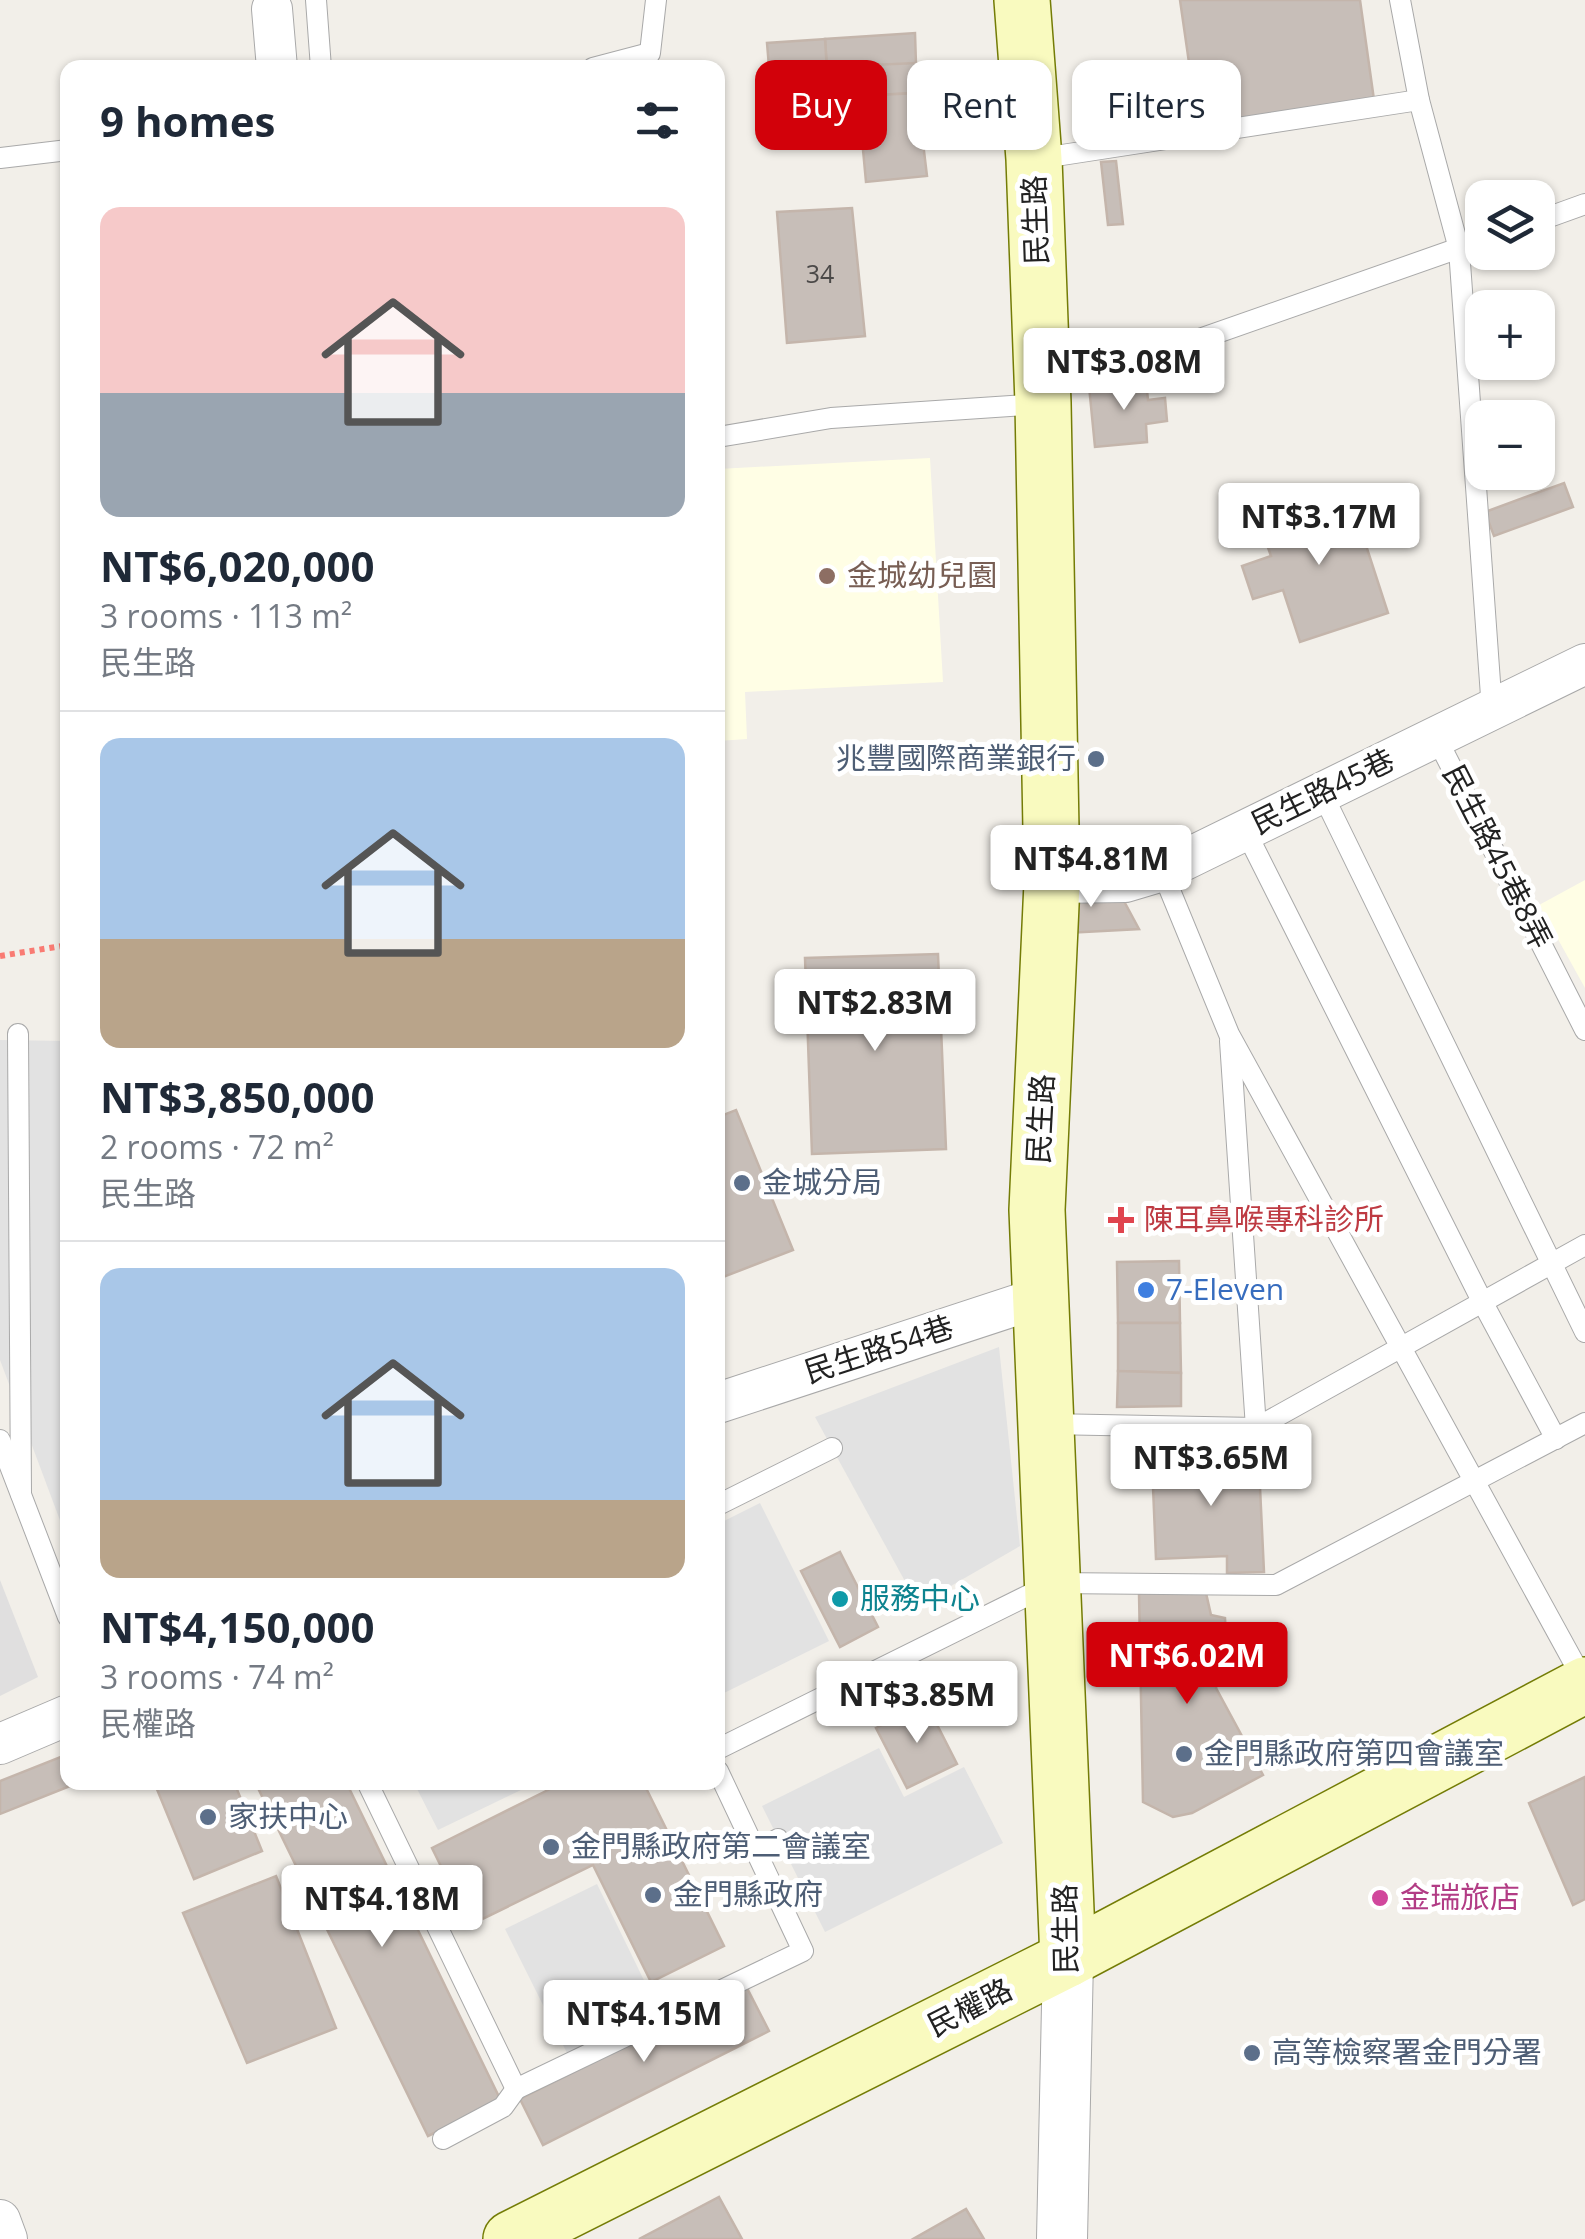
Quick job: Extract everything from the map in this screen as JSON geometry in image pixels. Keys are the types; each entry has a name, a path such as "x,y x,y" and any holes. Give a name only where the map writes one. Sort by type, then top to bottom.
{"main road":[{"name":"民生路","path":"1022,0 1034,159 1052,883 1037,1210 1068,1959"},
{"name":"民權路","path":"511,2239 1068,1959 1585,1684"}],"street":[{"path":"272,9 276,60"},
{"name":"民生路45巷","path":"1052,883 1125,882 1162,871 1585,664"},
{"name":"民生路54巷","path":"725,1402 1041,1297"},
{"path":"0,1744 60,1718"},
{"name":"民生路","path":"1062,2239 1068,1959"},
{"path":"0,2220 8,2239"}],"lane":[{"path":"316,0 320,60"},
{"path":"626,60 650,54 656,0"},
{"path":"1400,0 1419,100 1459,249 1492,710"},
{"path":"1034,159 1419,100"},
{"path":"0,158 60,151"},
{"path":"1555,214 1585,204"},
{"path":"725,436 831,418 1042,395 1465,247"},
{"name":"民生路45巷8弄","path":"1436,738 1585,1030"},
{"path":"1322,793 1585,1332"},
{"path":"1245,830 1484,1305 1556,1439"},
{"path":"1162,871 1229,1034 1585,1684"},
{"path":"18,1034 21,1494"},
{"path":"1229,1034 1256,1428"},
{"path":"1046,1424 1256,1428 1484,1305 1585,1245"},
{"path":"725,1746 1052,1583 1276,1585 1585,1423"},
{"path":"0,1440 60,1596"},
{"path":"725,1502 832,1448"},
{"path":"443,2140 503,2107 516,2089 610,2038 803,1951 725,1786"},
{"path":"372,1790 516,2089"},
{"path":"756,1852 778,1839"}],"path":[{"path":"0,956 60,947"}],"shaded area":[{"name":"金城幼兒園","path":"930,458 943,682 745,692 747,739 725,741 725,469"},
{"path":"1585,880 1585,988 1539,905"},
{"path":"0,1040 60,1041 60,1520 0,1360"},
{"path":"999,1347 1020,1546 918,1605 815,1417"},
{"path":"760,1503 829,1641 725,1693 725,1520"},
{"path":"0,1580 38,1677 0,1696"},
{"path":"879,1748 904,1797 964,1767 1003,1843 825,1932 762,1806"},
{"path":"418,1790 521,1790 438,1830"},
{"path":"597,1884 658,2009 567,2053 505,1929"}],"building":[{"path":"1180,0 1360,0 1375,107 1241,126 1241,60 1189,60"},
{"path":"915,33 916,60 887,65 887,60 826,60 825,39"},
{"path":"825,39 826,60 768,60 767,43"},
{"path":"907,63 907,93 887,94 887,64"},
{"path":"907,94 907,150 924,150 927,176 866,182 863,150 887,150 887,95"},
{"path":"1116,161 1123,224 1108,225 1101,162"},
{"path":"852,208 865,336 787,343 777,212"},
{"path":"1146,381 1148,400 1165,398 1167,421 1146,424 1147,442 1095,447 1089,386"},
{"path":"1564,483 1573,507 1494,536 1485,512 1545,490 1555,490"},
{"path":"1349,493 1388,613 1300,642 1283,590 1253,599 1242,566 1271,556 1259,522"},
{"path":"1111,877 1139,929 1048,934 1054,896"},
{"path":"938,954 946,1149 812,1154 805,958"},
{"name":"金城分局","path":"736,1110 793,1250 725,1276 725,1114"},
{"path":"1179,1261 1180,1323 1118,1323 1117,1262"},
{"path":"1118,1323 1180,1323 1181,1373 1118,1371"},
{"path":"1118,1371 1181,1373 1181,1406 1117,1407"},
{"path":"1258,1445 1264,1572 1227,1573 1227,1556 1156,1559 1152,1463 1223,1457 1224,1446"},
{"name":"服務中心","path":"840,1552 878,1627 840,1647 801,1571"},
{"path":"1139,1593 1206,1593 1211,1615 1225,1618 1228,1672 1220,1673 1216,1688 1263,1775 1192,1813 1173,1817 1143,1802"},
{"path":"926,1703 957,1764 907,1788 876,1728"},
{"path":"60,1757 60,1790 0,1814 0,1781"},
{"path":"1585,1777 1585,1899 1573,1905 1529,1803"},
{"name":"家扶中心","path":"157,1790 237,1790 262,1851 194,1879"},
{"path":"259,1790 350,1790 501,2101 428,2136"},
{"name":"金門縣政府","path":"548,1790 647,1790 724,1946 651,1982 593,1865 470,1925 432,1848"},
{"path":"276,1876 336,2028 247,2063 183,1913"},
{"name":"金門縣政府","path":"746,1986 769,2031 543,2145 520,2099"},
{"path":"719,2197 742,2239 639,2239"},
{"path":"966,2209 984,2239 913,2239"}],"place":[{"name":"金城幼兒園","path":"827,576"},
{"name":"兆豐國際商業銀行","path":"1096,759"},
{"name":"金城分局","path":"742,1183"},
{"name":"陳耳鼻喉專科診所","path":"1121,1220"},
{"name":"7-Eleven","path":"1146,1290"},
{"name":"服務中心","path":"840,1599"},
{"name":"金門縣政府第四會議室","path":"1184,1754"},
{"name":"家扶中心","path":"208,1817"},
{"name":"金門縣政府第二會議室","path":"551,1847"},
{"name":"金門縣政府","path":"653,1895"},
{"name":"金瑞旅店","path":"1380,1898"},
{"name":"高等檢察署金門分署","path":"1252,2053"}]}
